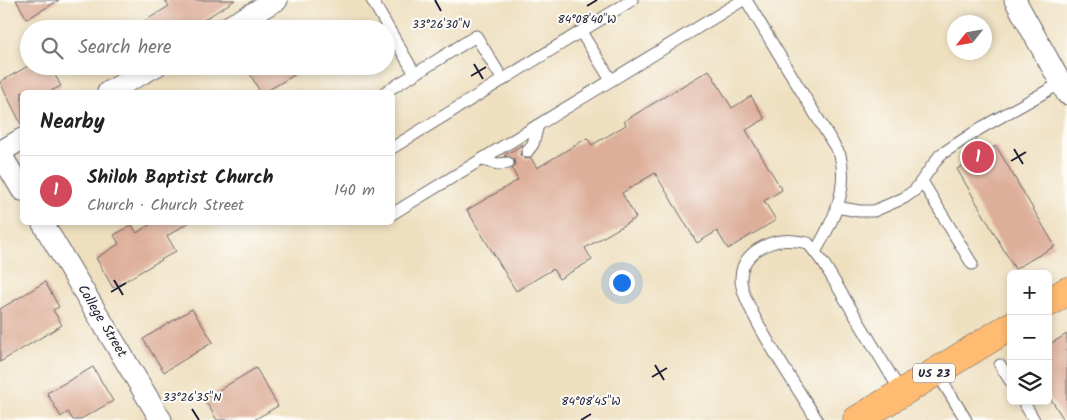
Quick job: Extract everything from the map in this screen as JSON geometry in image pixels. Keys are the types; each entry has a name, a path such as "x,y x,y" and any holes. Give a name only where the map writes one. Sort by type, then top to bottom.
{"main road":[{"name":"US 23","path":"857,420 1007,328"}],"street":[{"path":"240,20 277,0"},
{"path":"1015,0 1064,88"},
{"path":"112,90 139,75"},
{"path":"20,140 0,152 20,187"},
{"name":"College Street","path":"44,225 161,420"}],"lane":[{"path":"372,0 384,20"},
{"path":"395,146 632,0"},
{"path":"395,212 744,0 840,155 844,180 831,224 814,252"},
{"path":"581,32 611,80"},
{"path":"388,90 476,36 503,80"},
{"path":"395,40 415,74"},
{"path":"836,207 859,211 874,211 904,198 922,181 940,155 981,128 1064,88"},
{"path":"528,152 533,144 538,125"},
{"path":"482,160 498,164 508,163"},
{"path":"922,181 972,264"},
{"path":"817,420 753,315 741,280 746,260 768,243 780,240 795,240 808,243 901,392"},
{"path":"1000,365 1007,376"},
{"path":"936,371 966,420"},
{"path":"1025,405 1034,420"}],"building":[{"path":"16,0 59,0 27,19"},
{"path":"165,0 235,0 203,20 146,20 169,6"},
{"path":"709,70 732,108 751,96 765,119 746,130 782,190 764,201 776,220 728,249 717,231 697,243 655,173 622,193 636,218 585,248 592,260 559,279 553,269 516,291 467,210 518,180 512,169 515,166 514,159 504,156 523,144 520,155 526,159 531,158 537,168 587,138 592,145 626,125 624,121"},
{"path":"20,71 20,75 55,75 61,86 53,90 20,90 20,122 0,82"},
{"path":"251,75 294,75 268,90 259,90"},
{"path":"996,146 1055,246 1015,269 957,169"},
{"path":"132,225 137,233 149,225 185,225 167,236 176,251 113,288 96,258 119,244 114,235"},
{"path":"45,282 59,307 53,310 62,325 0,362 0,309"},
{"path":"192,309 213,342 164,372 143,339"},
{"path":"1067,334 1067,420 1064,420 1052,400 1052,343"},
{"path":"93,367 113,401 79,420 73,420 68,412 61,417 47,393"},
{"path":"256,368 278,406 254,420 217,420 204,399"}],"place":[{"name":"Shiloh Baptist Church","path":"978,157"}]}
